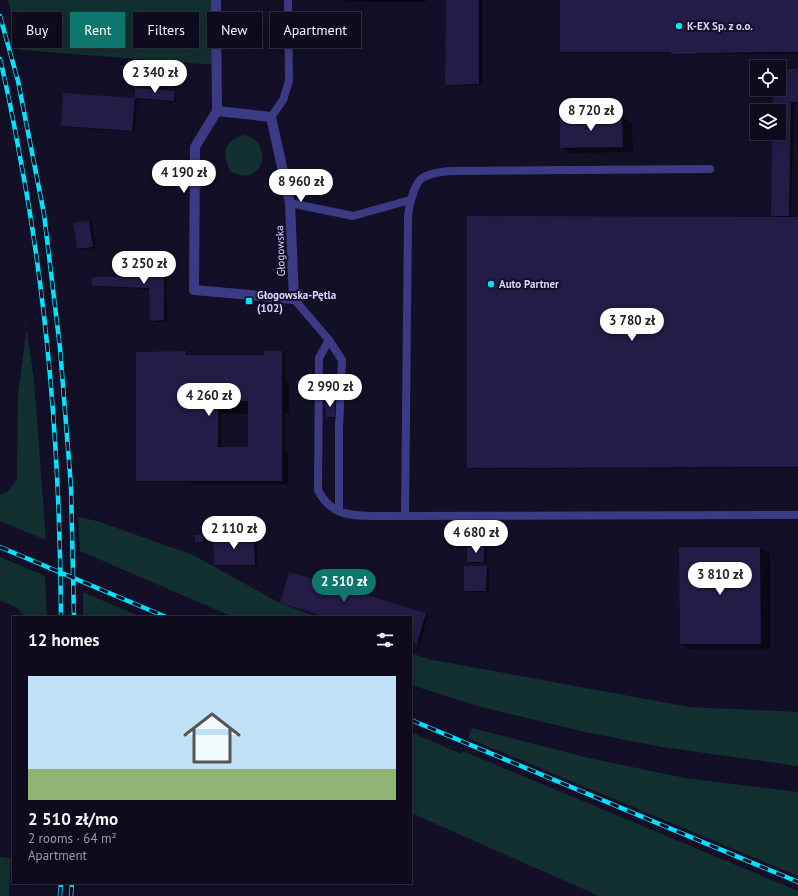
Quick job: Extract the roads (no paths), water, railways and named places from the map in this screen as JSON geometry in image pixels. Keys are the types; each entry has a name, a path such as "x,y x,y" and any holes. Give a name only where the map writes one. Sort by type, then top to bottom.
{"street":[{"path":"216,0 217,111 195,147 194,290 294,299"},
{"path":"217,111 271,117"},
{"name":"Głogowska","path":"271,117 290,203 294,299"}],"lane":[{"path":"271,117 283,100 289,81 288,0"},
{"path":"405,516 408,216 410,200 420,180 429,175 450,171 710,169"},
{"path":"290,203 353,216 410,200"},
{"path":"294,299 329,340 342,360 339,429 339,511"},
{"path":"329,340 319,358 318,490 325,502 346,514 356,516 798,515"}],"railway":[{"path":"0,16 18,81 44,214 60,348 71,487 74,616"},
{"path":"0,59 6,83 30,214 45,328 55,444 61,616"},
{"path":"0,547 164,616"},
{"path":"412,720 798,882"},
{"path":"60,896 61,884"},
{"path":"71,896 72,884"}],"place":[{"name":"K-EX Sp. z o.o.","path":"679,26"},
{"name":"Auto Partner","path":"491,284"},
{"name":"Głogowska-Pętla (102)","path":"249,301"}]}
